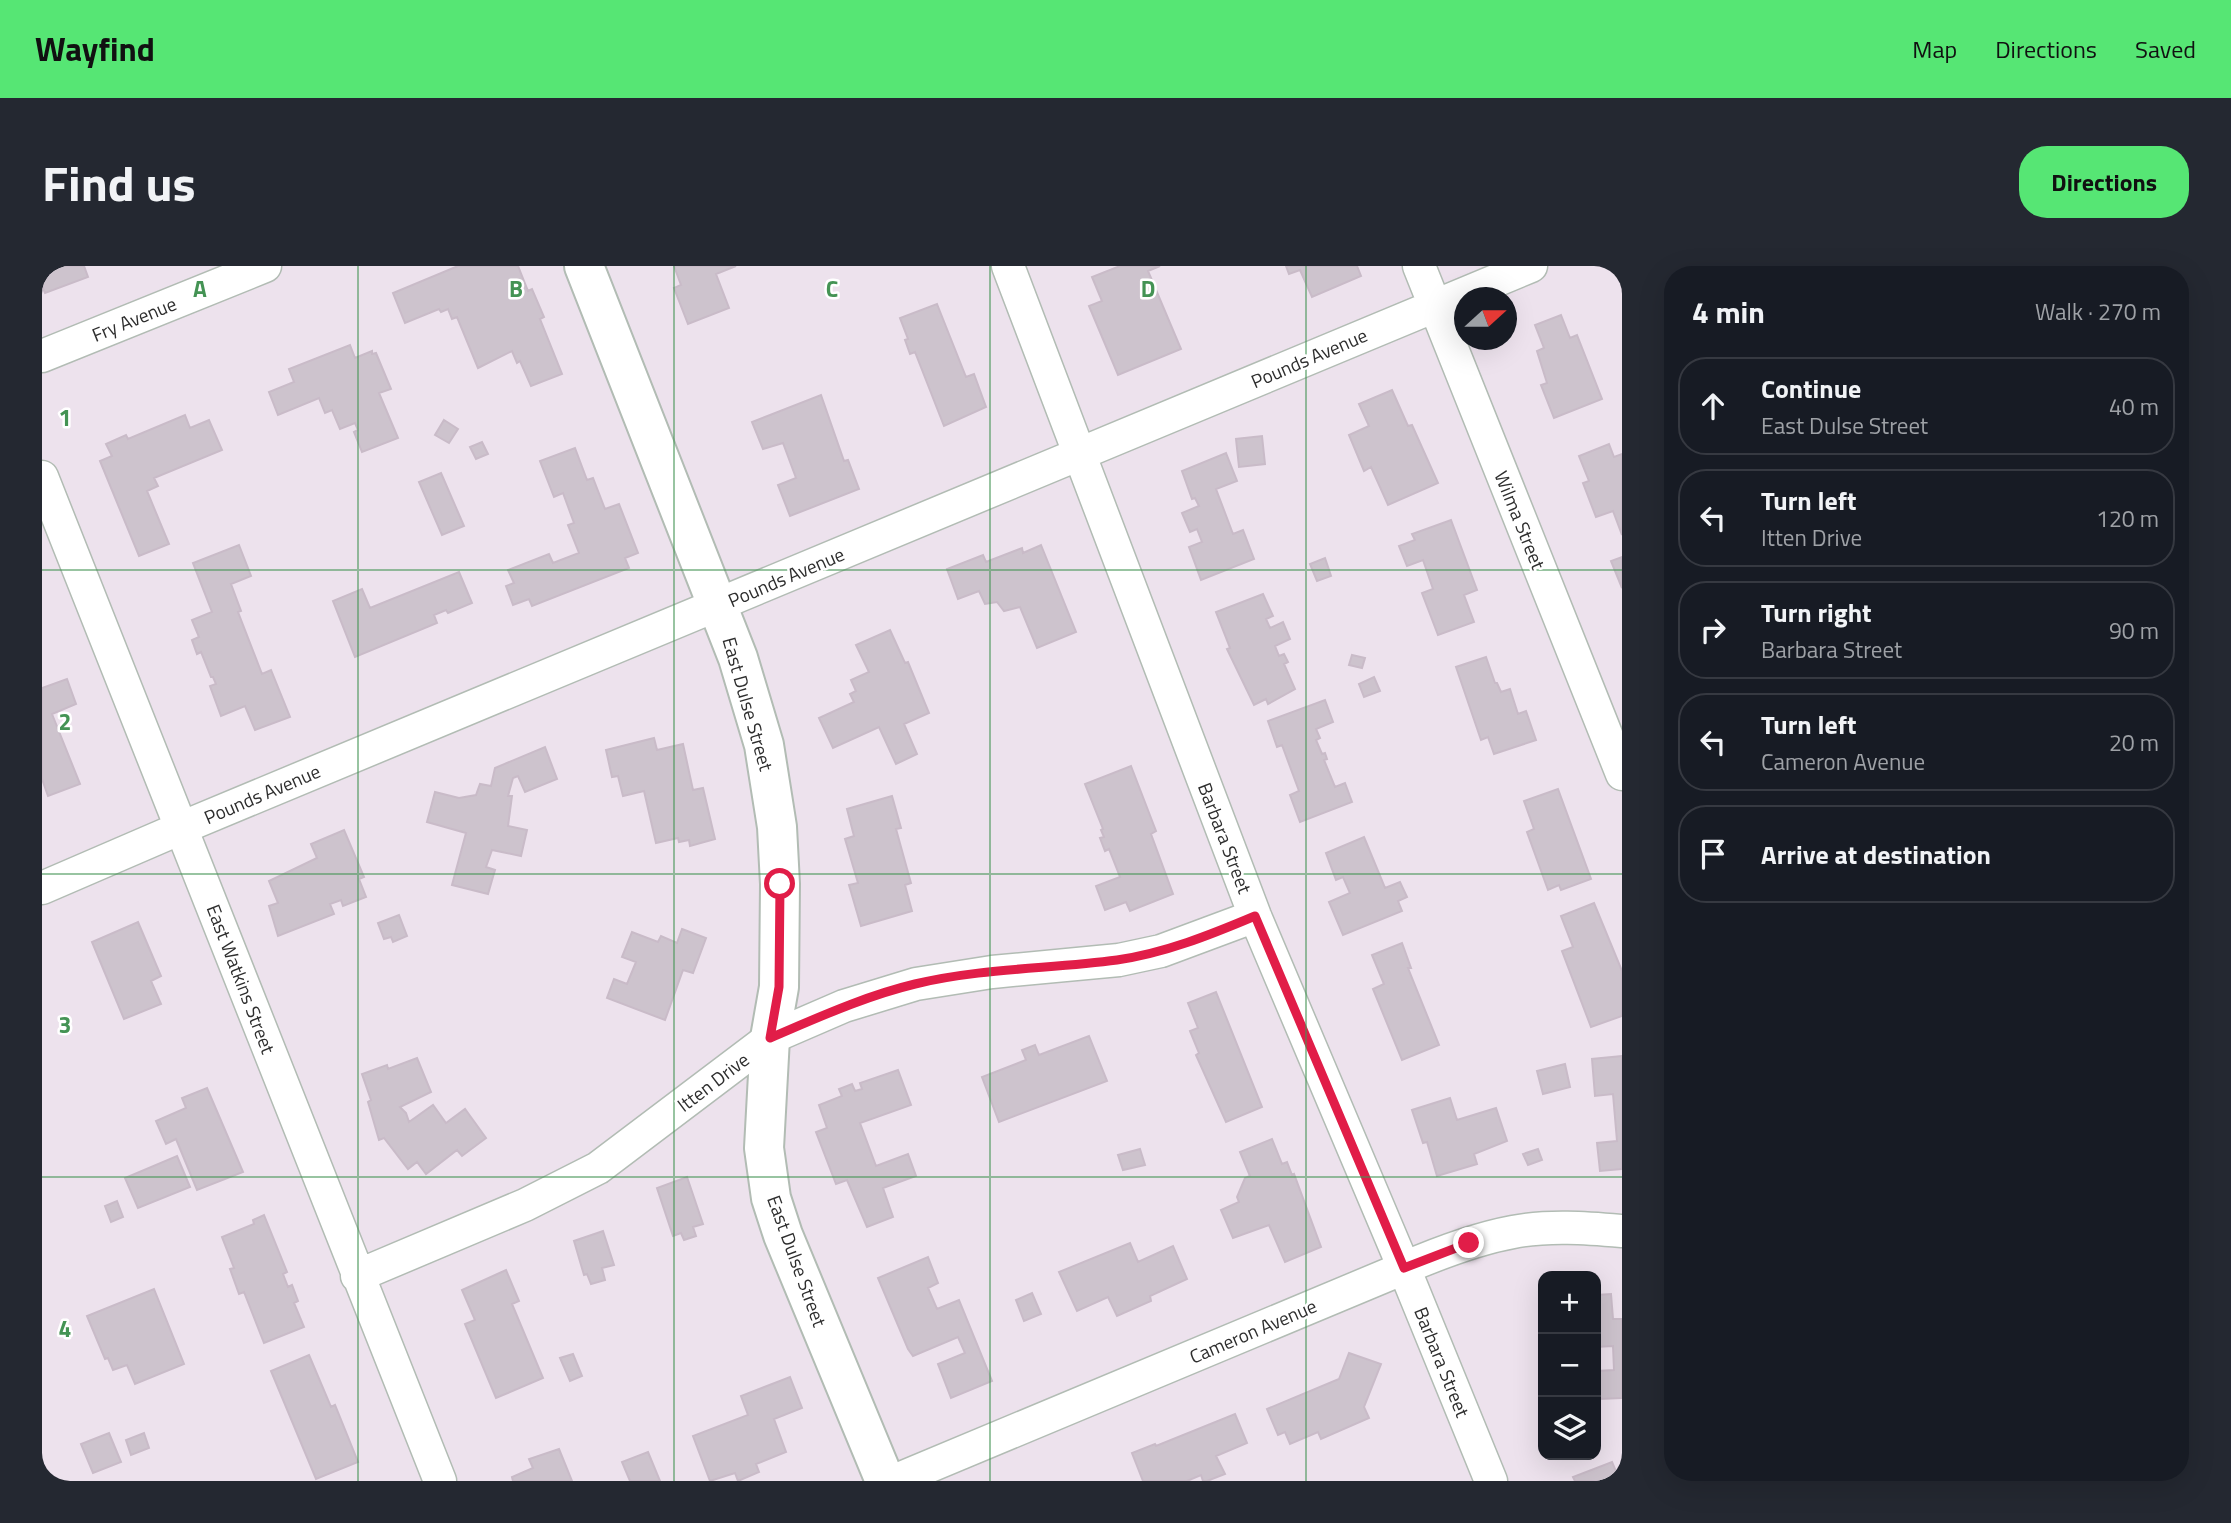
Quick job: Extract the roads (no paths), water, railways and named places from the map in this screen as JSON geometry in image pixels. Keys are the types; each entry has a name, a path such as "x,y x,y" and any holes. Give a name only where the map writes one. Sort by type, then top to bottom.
{"street":[{"name":"Fry Avenue","path":"42,356 265,266"},
{"name":"East Dulse Street","path":"584,266 738,658 764,745 777,827 780,884 779,987 770,1038 764,1148 771,1198 783,1235 885,1481"},
{"name":"Barbara Street","path":"1008,266 1255,916 1491,1481"},
{"name":"Wilma Street","path":"1419,266 1622,774"},
{"name":"Pounds Avenue","path":"42,888 1531,266"},
{"name":"East Watkins Street","path":"42,477 440,1481"},
{"name":"Itten Drive","path":"357,1276 525,1205 598,1168 770,1038 844,1006 916,984 992,972 1119,960 1151,953 1204,937 1255,916"},
{"name":"Cameron Avenue","path":"894,1481 1469,1243 1513,1231 1622,1231"}]}
